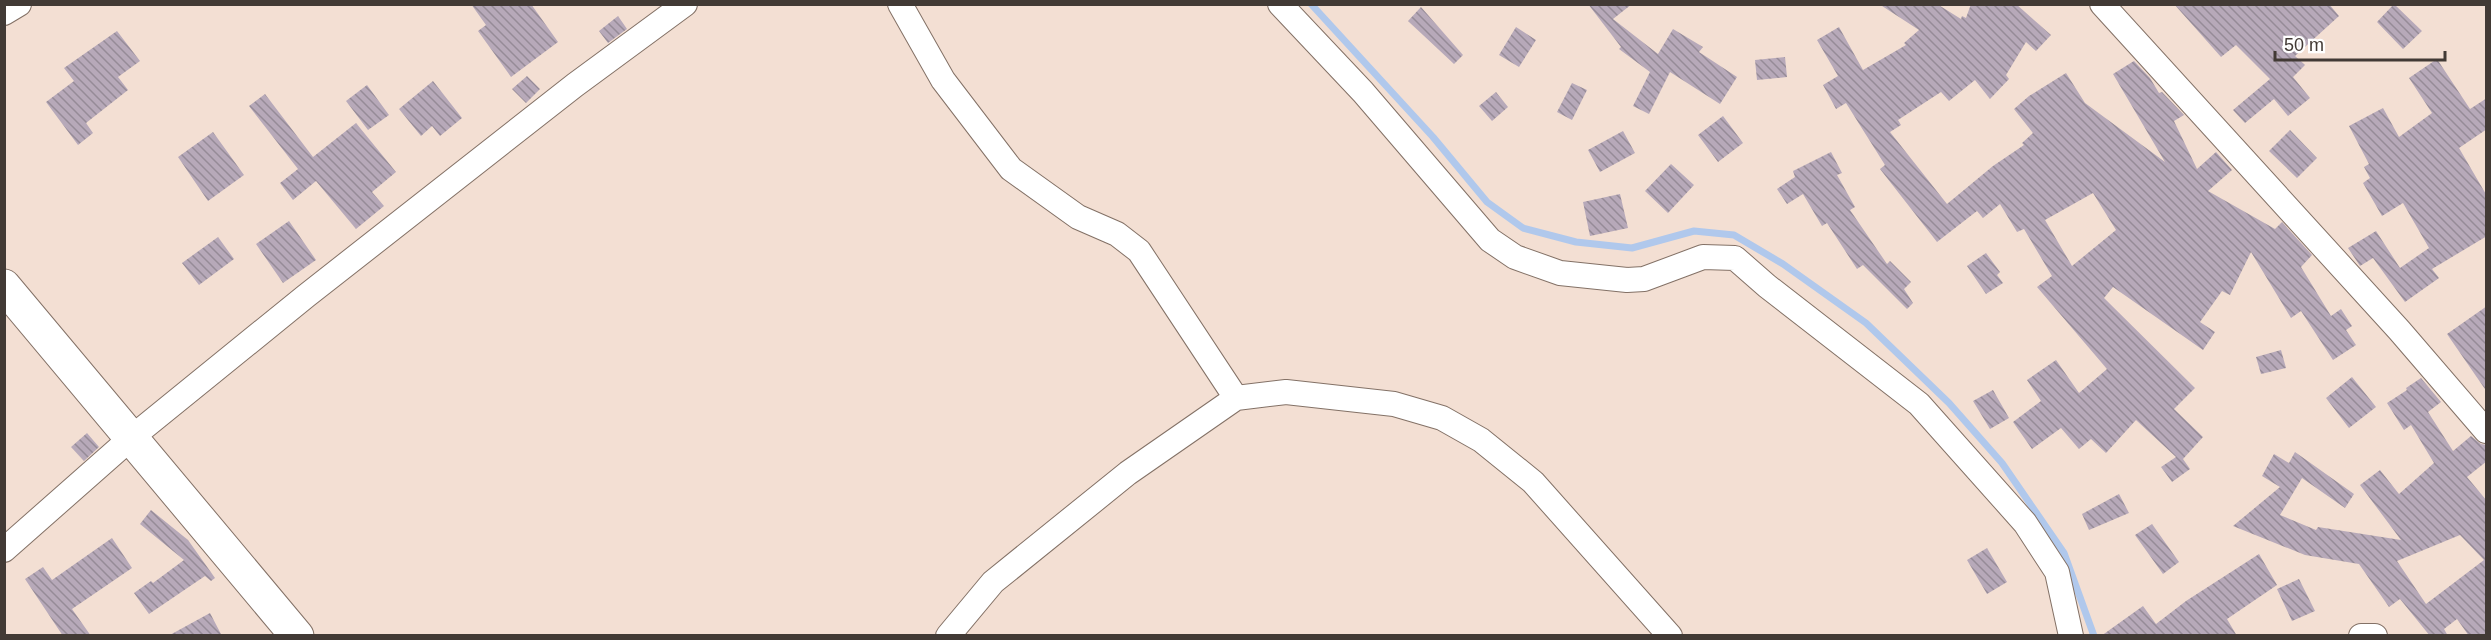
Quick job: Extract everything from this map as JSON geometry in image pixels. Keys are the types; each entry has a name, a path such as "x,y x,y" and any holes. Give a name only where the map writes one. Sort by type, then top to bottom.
{"main road":[{"path":"4,286 297,636"}],"street":[{"path":"4,13 19,4"},
{"path":"4,550 131,438 444,187 685,4"},
{"path":"900,4 943,80 1011,169 1078,217 1117,234 1139,251 1236,398"},
{"path":"1280,4 1363,92 1491,240 1515,257 1560,273 1627,280 1644,279 1703,257 1735,258 1767,286 1919,404 2025,523 2057,572 2071,636"},
{"path":"2102,4 2391,321 2487,431"},
{"path":"948,636 993,582 1128,473 1236,398 1286,392 1394,404 1442,418 1481,440 1533,482 1670,636"},
{"path":"2361,636 2375,636"}],"building":[{"path":"471,4 531,4 558,42 511,77 478,31 486,25"},
{"path":"1588,4 1632,4 1613,19 1658,54 1673,29 1703,47 1699,52 1737,77 1720,104 1670,72 1649,114 1633,106 1650,72 1619,49 1621,47"},
{"path":"1879,4 1937,4 1961,19 1962,16 1966,18 1971,4 2016,4 2051,35 2036,51 2026,42 2006,75 2009,79 1990,99 1975,80 1949,101 1941,92 1898,120 1901,125 1890,132 1947,204 1993,166 2024,145 2022,143 2033,133 2014,109 2029,96 2066,73 2085,103 2165,162 2113,74 2134,61 2150,78 2159,93 2162,92 2184,115 2174,121 2197,169 2216,152 2232,170 2208,191 2275,229 2282,222 2312,255 2301,267 2331,316 2341,309 2352,326 2346,330 2356,345 2333,360 2301,311 2291,318 2251,252 2230,295 2222,291 2200,322 2215,332 2203,350 2113,287 2104,298 2195,388 2174,409 2203,437 2183,459 2190,469 2172,482 2161,467 2176,457 2136,420 2106,453 2091,439 2079,449 2061,428 2032,449 2013,422 2041,401 2027,380 2056,360 2079,393 2107,369 2037,287 2052,276 2024,229 2017,232 2000,204 1983,218 1977,211 1937,242 1880,169 1885,165 1846,103 1836,109 1823,85 1838,76 1817,40 1839,27 1863,70 1906,45 1904,43 1919,30","holes":["2093,193 2116,230 2072,266 2045,220"]},
{"path":"2174,4 2329,4 2339,16 2295,56 2305,65 2293,77 2310,98 2288,116 2274,99 2245,123 2233,110 2270,79 2236,45 2221,57"},
{"path":"2394,4 2422,31 2403,49 2377,22"},
{"path":"1421,7 1463,55 1454,64 1408,21"},
{"path":"618,16 627,29 608,43 599,31"},
{"path":"1516,27 1536,40 1519,67 1499,55"},
{"path":"117,31 140,61 118,77 128,90 86,123 93,133 78,145 46,102 74,81 64,68"},
{"path":"1785,57 1787,77 1757,80 1755,60"},
{"path":"2437,59 2470,109 2487,98 2487,129 2459,148 2487,196 2487,236 2432,269 2439,278 2405,302 2373,258 2360,266 2348,248 2376,231 2400,268 2429,248 2403,203 2382,216 2363,183 2370,178 2364,167 2369,164 2349,126 2383,108 2399,137 2432,113 2409,78"},
{"path":"527,76 540,89 526,103 512,89"},
{"path":"433,81 462,118 440,136 432,126 421,136 399,109"},
{"path":"1572,83 1587,90 1572,120 1557,112"},
{"path":"367,85 389,115 368,130 346,101"},
{"path":"1496,92 1508,107 1492,121 1479,106"},
{"path":"265,94 313,157 356,123 396,172 372,192 384,206 356,229 316,181 293,200 280,183 298,169 249,106"},
{"path":"1723,116 1743,143 1718,162 1698,135"},
{"path":"2290,130 2317,158 2297,178 2269,151"},
{"path":"1623,131 1635,153 1600,172 1588,150"},
{"path":"213,132 244,175 208,201 178,157"},
{"path":"1831,152 1842,173 1837,175 1855,207 1850,210 1887,264 1890,261 1911,282 1904,289 1913,303 1907,309 1863,265 1857,269 1827,223 1822,226 1803,194 1787,204 1777,189 1795,177 1793,171"},
{"path":"1671,164 1694,185 1668,213 1645,191"},
{"path":"1620,194 1628,228 1590,236 1583,202"},
{"path":"289,221 316,260 283,283 256,244"},
{"path":"218,237 234,259 199,285 182,263"},
{"path":"1986,253 2000,272 1997,275 2003,283 1986,294 1967,266"},
{"path":"2487,306 2487,392 2447,334"},
{"path":"2281,350 2286,368 2261,374 2256,357"},
{"path":"2352,377 2376,407 2349,428 2326,398"},
{"path":"2421,378 2441,402 2428,412 2453,451 2471,436 2481,444 2487,445 2487,461 2467,477 2487,501 2487,636 2469,636 2457,619 2444,629 2448,636 2430,636 2400,599 2389,607 2359,564 2305,555 2233,526 2280,487 2262,476 2274,454 2289,463 2295,452 2354,494 2345,508 2302,478 2280,515 2316,530 2318,527 2401,540 2360,485 2380,470 2399,494 2434,463 2411,425 2404,430 2387,403 2407,390 2406,388","holes":["2460,535 2484,560 2426,604 2397,561"]},
{"path":"1993,390 2009,418 1990,429 1973,401"},
{"path":"87,433 99,447 84,461 71,447"},
{"path":"2119,494 2129,513 2089,530 2082,514"},
{"path":"151,510 188,540 215,578 211,581 205,576 149,614 134,593 151,581 153,583 184,560 140,524"},
{"path":"2152,524 2179,562 2163,574 2135,535"},
{"path":"112,538 132,568 72,609 91,636 63,636 25,579 43,567 52,580"},
{"path":"1987,548 2007,582 1987,594 1967,560"},
{"path":"2259,554 2277,585 2227,619 2237,636 2101,636 2143,606 2156,624 2186,601"},
{"path":"2299,579 2315,611 2292,621 2277,589"},
{"path":"210,613 222,636 168,636"}],"waterway":[{"path":"1311,4 1433,137 1487,202 1523,228 1576,242 1632,248 1694,231 1734,235 1783,264 1866,323 1949,403 2002,463 2064,553 2094,636"}]}
